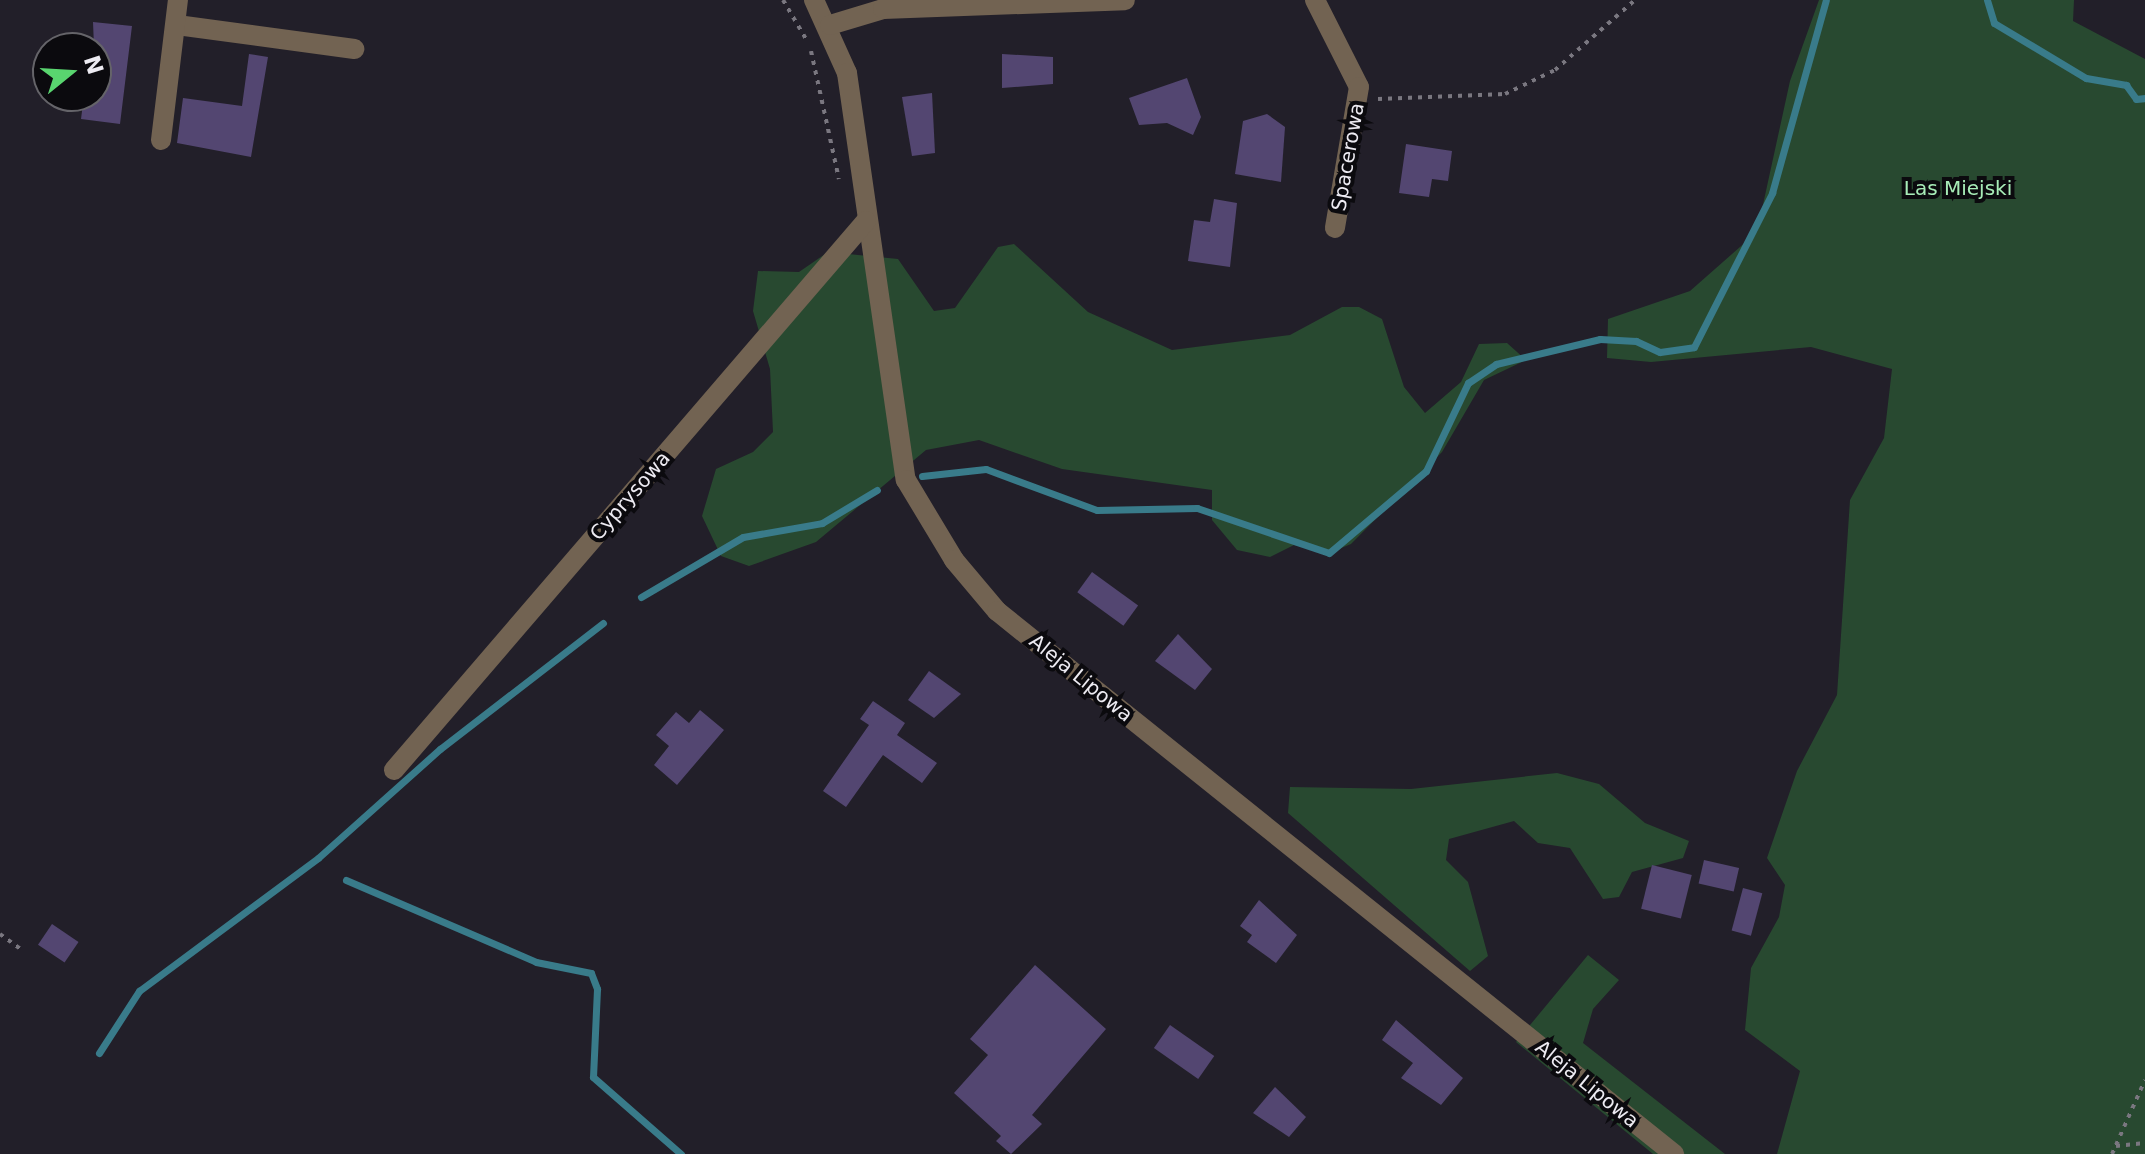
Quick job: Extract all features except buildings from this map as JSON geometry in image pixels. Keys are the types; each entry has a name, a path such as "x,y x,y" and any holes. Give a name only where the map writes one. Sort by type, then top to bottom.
{"street":[{"path":"161,140 178,0"},
{"name":"Aleja Lipowa","path":"814,0 830,25 847,73 866,221 906,480 921,515 997,611 1674,1154"},
{"path":"830,25 883,9 1125,0"},
{"name":"Spacerowa","path":"1315,0 1348,52 1359,99 1335,228"},
{"path":"177,25 354,49"},
{"name":"Cyprysowa","path":"394,770 866,221"}],"path":[{"path":"783,0 813,55 840,188"},
{"path":"1359,99 1505,94 1555,70 1635,0"},
{"path":"0,934 23,951"},
{"path":"2112,1154 2145,1080"},
{"path":"2116,1146 2145,1143"}],"green space":[{"name":"Las Miejski","path":"1819,0 2074,0 2073,21 2145,59 2145,1154 1777,1154 1800,1071 1745,1030 1751,968 1779,917 1785,885 1767,858 1797,771 1837,695 1850,500 1884,438 1892,369 1811,347 1651,362 1607,358 1608,319 1690,291 1757,232 1790,81"},
{"path":"1014,244 1088,312 1172,350 1290,335 1342,307 1359,307 1382,319 1404,387 1425,413 1461,382 1479,344 1507,343 1526,360 1484,380 1442,452 1351,544 1329,553 1294,545 1270,557 1237,550 1212,520 1212,490 1062,469 979,440 926,450 816,542 749,566 721,556 702,516 716,469 753,452 773,432 770,369 753,311 758,271 799,272 828,252 898,259 934,311 955,308 998,247"},
{"path":"1557,773 1599,784 1645,823 1689,841 1683,858 1632,872 1619,897 1603,899 1570,848 1538,843 1514,821 1449,839 1446,860 1468,882 1488,956 1470,971 1288,813 1290,787 1411,789"},
{"path":"1588,955 1619,980 1593,1009 1583,1043 1725,1154 1653,1154 1516,1042"}],"waterway":[{"path":"922,476 986,469 1097,510 1197,508 1329,553 1426,471 1468,383 1496,364 1600,339 1636,341 1660,352 1694,347 1772,193 1826,0"},
{"path":"1987,0 1994,23 2086,78 2126,85 2136,99 2145,98"},
{"path":"641,597 743,537 822,523 877,490"},
{"path":"99,1053 139,991 318,858 440,749 603,623"},
{"path":"346,880 536,962 591,973 597,989 593,1077 681,1154"}]}
